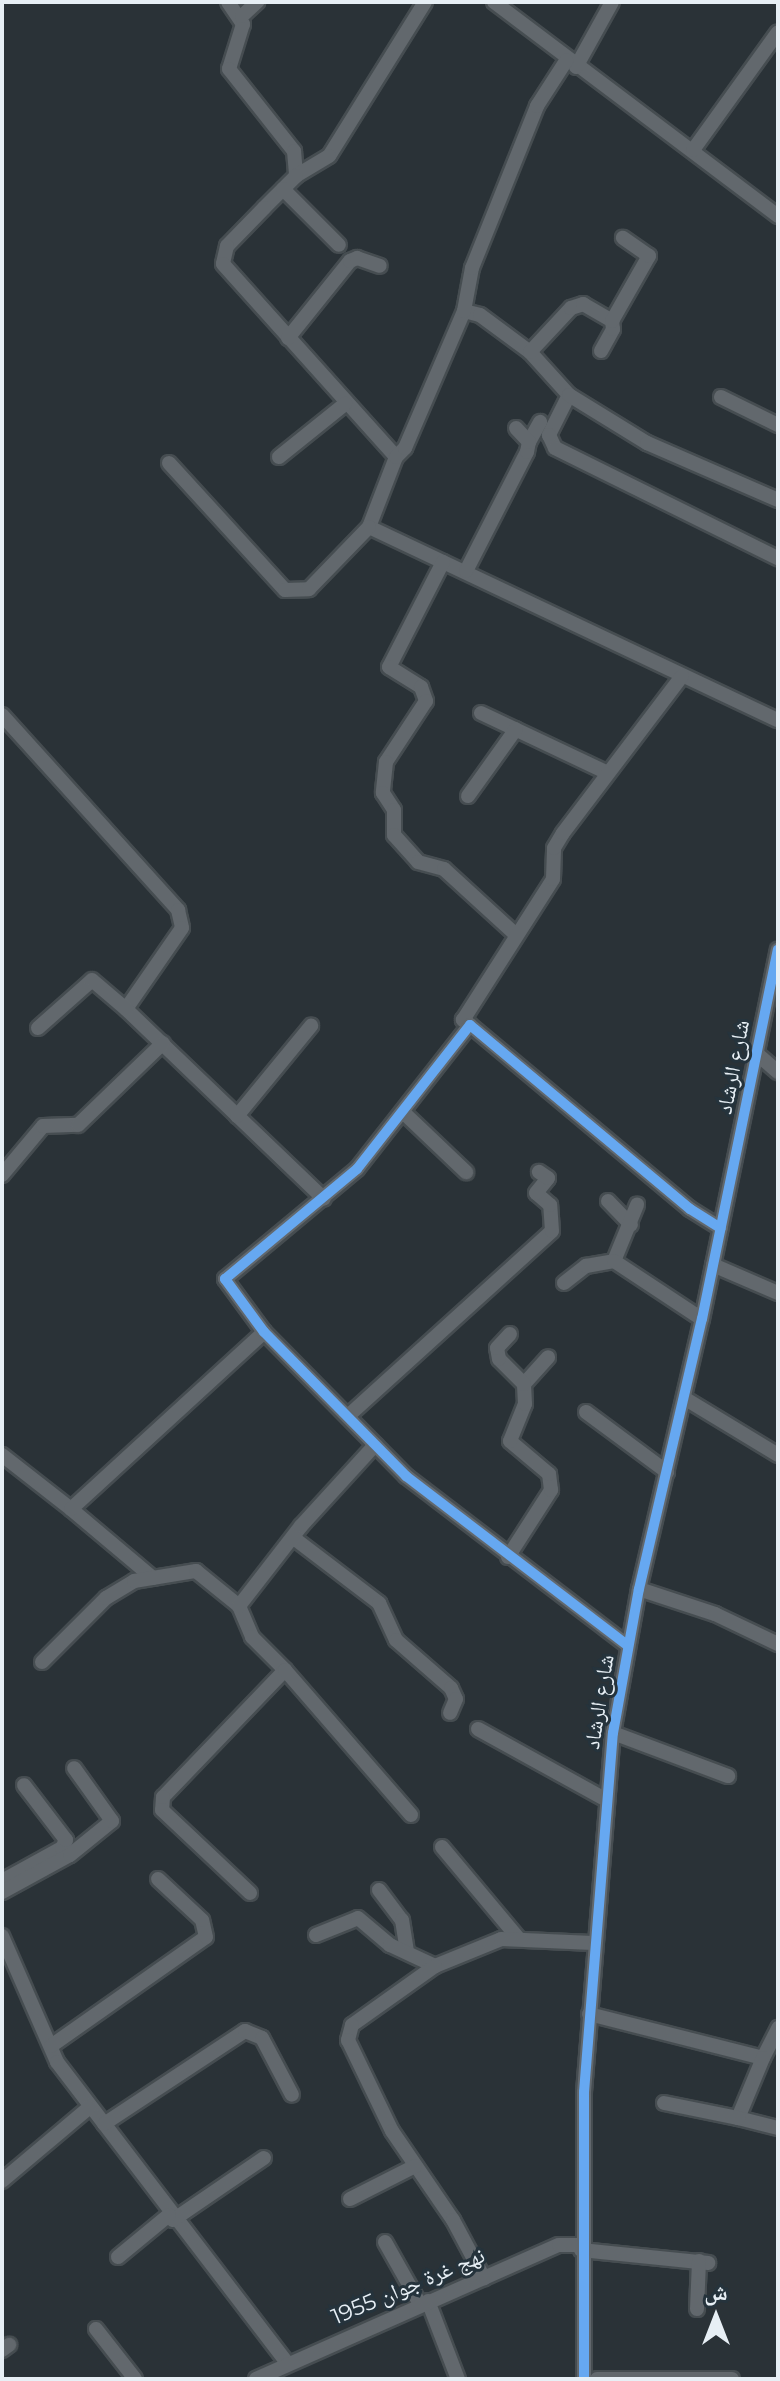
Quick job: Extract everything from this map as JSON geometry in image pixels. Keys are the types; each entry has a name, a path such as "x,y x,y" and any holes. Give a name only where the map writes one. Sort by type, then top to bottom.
{"street":[{"path":"228,2 242,16"},
{"path":"257,2 242,16 229,69 294,151 296,176"},
{"path":"396,457 345,404 223,264 227,246 296,176 329,156 425,2"},
{"path":"494,2 571,64 693,150 745,196 778,216"},
{"path":"169,463 285,590 309,589 369,527 396,457 405,448 464,311 472,268 537,106 571,64 608,3"},
{"path":"693,150 778,32"},
{"path":"283,189 339,245"},
{"path":"601,351 613,329 612,321 649,256 623,238"},
{"path":"288,338 350,261 357,258 380,266"},
{"path":"530,352 571,308 583,304 612,321"},
{"path":"464,311 480,315 530,352 569,395 647,443 778,500"},
{"path":"569,395 549,435 555,448 778,558"},
{"path":"721,397 778,425"},
{"path":"279,457 345,404"},
{"path":"466,571 540,422"},
{"path":"516,428 529,442"},
{"path":"369,527 778,720"},
{"path":"443,562 389,667 421,687 426,701 386,762 383,793 394,810 394,835 418,862 444,869 516,935"},
{"path":"682,676 554,848 553,879 516,935 497,973 463,1020 690,1209 721,1228"},
{"path":"481,713 608,773"},
{"path":"2,715 178,910 182,928 126,1009"},
{"path":"468,796 516,729"},
{"name":"شارع الرشاد","path":"584,2379 581,2248 589,2014 613,1733 627,1645 702,1319 778,950"},
{"path":"38,1028 92,980 163,1043 324,1199"},
{"path":"470,1025 404,1113 324,1199 225,1279 264,1332 375,1445 508,1557 627,1645"},
{"path":"237,1116 311,1026"},
{"path":"5,1164 43,1126 78,1125 163,1043"},
{"path":"756,1053 778,1072"},
{"path":"404,1113 466,1172"},
{"path":"348,1416 552,1231 550,1205 536,1193 548,1178 539,1172"},
{"path":"608,1201 631,1225"},
{"path":"614,1261 637,1205"},
{"path":"564,1283 586,1266 614,1261 702,1319"},
{"path":"713,1265 778,1293"},
{"path":"71,1509 264,1332"},
{"path":"508,1557 551,1490 549,1474 510,1441 525,1404 524,1384 499,1359 497,1348 510,1334"},
{"path":"524,1384 548,1357"},
{"path":"684,1398 778,1455"},
{"path":"586,1412 667,1472"},
{"path":"239,1606 375,1445"},
{"path":"2,1455 153,1578"},
{"path":"295,1539 379,1603 396,1640 451,1688 456,1699 450,1713"},
{"path":"42,1662 106,1598 134,1581 196,1571 239,1606 252,1637 285,1670 411,1815"},
{"path":"639,1589 715,1614 778,1644"},
{"path":"250,1893 227,1866 162,1810 163,1797 285,1670"},
{"path":"478,1729 605,1799"},
{"path":"613,1733 728,1776"},
{"path":"2,1892 70,1855 112,1821 74,1768"},
{"path":"2,1881 62,1848 66,1840 24,1785"},
{"path":"442,1847 518,1938"},
{"path":"51,2046 206,1937 202,1920 158,1879"},
{"path":"379,1890 402,1920 407,1951"},
{"path":"316,1935 358,1918 390,1945 435,1966"},
{"path":"2,1936 6,1958 51,2046 90,2107 171,2218 287,2363"},
{"path":"484,2278 370,2093 348,2040 352,2025 435,1966 487,1943 518,1938 593,1943"},
{"path":"589,2014 763,2058"},
{"path":"738,2118 778,2028"},
{"path":"104,2124 245,2031 262,2038 292,2095"},
{"path":"664,2103 778,2128"},
{"path":"2,2181 90,2107"},
{"path":"118,2257 171,2218 264,2158"},
{"path":"350,2199 415,2166"},
{"path":"385,2242 424,2302 458,2379"},
{"name":"نهج غرة جوان 1955","path":"256,2379 424,2302 559,2245 704,2262 697,2309"},
{"path":"96,2329 135,2379"},
{"path":"597,2379 732,2379"}],"cycle path":[{"path":"584,2379 584,2092 613,1733 639,1589 702,1319 778,950"},
{"path":"627,1645 406,1476 264,1332 225,1279 357,1169 470,1025 690,1209 721,1228"}]}
